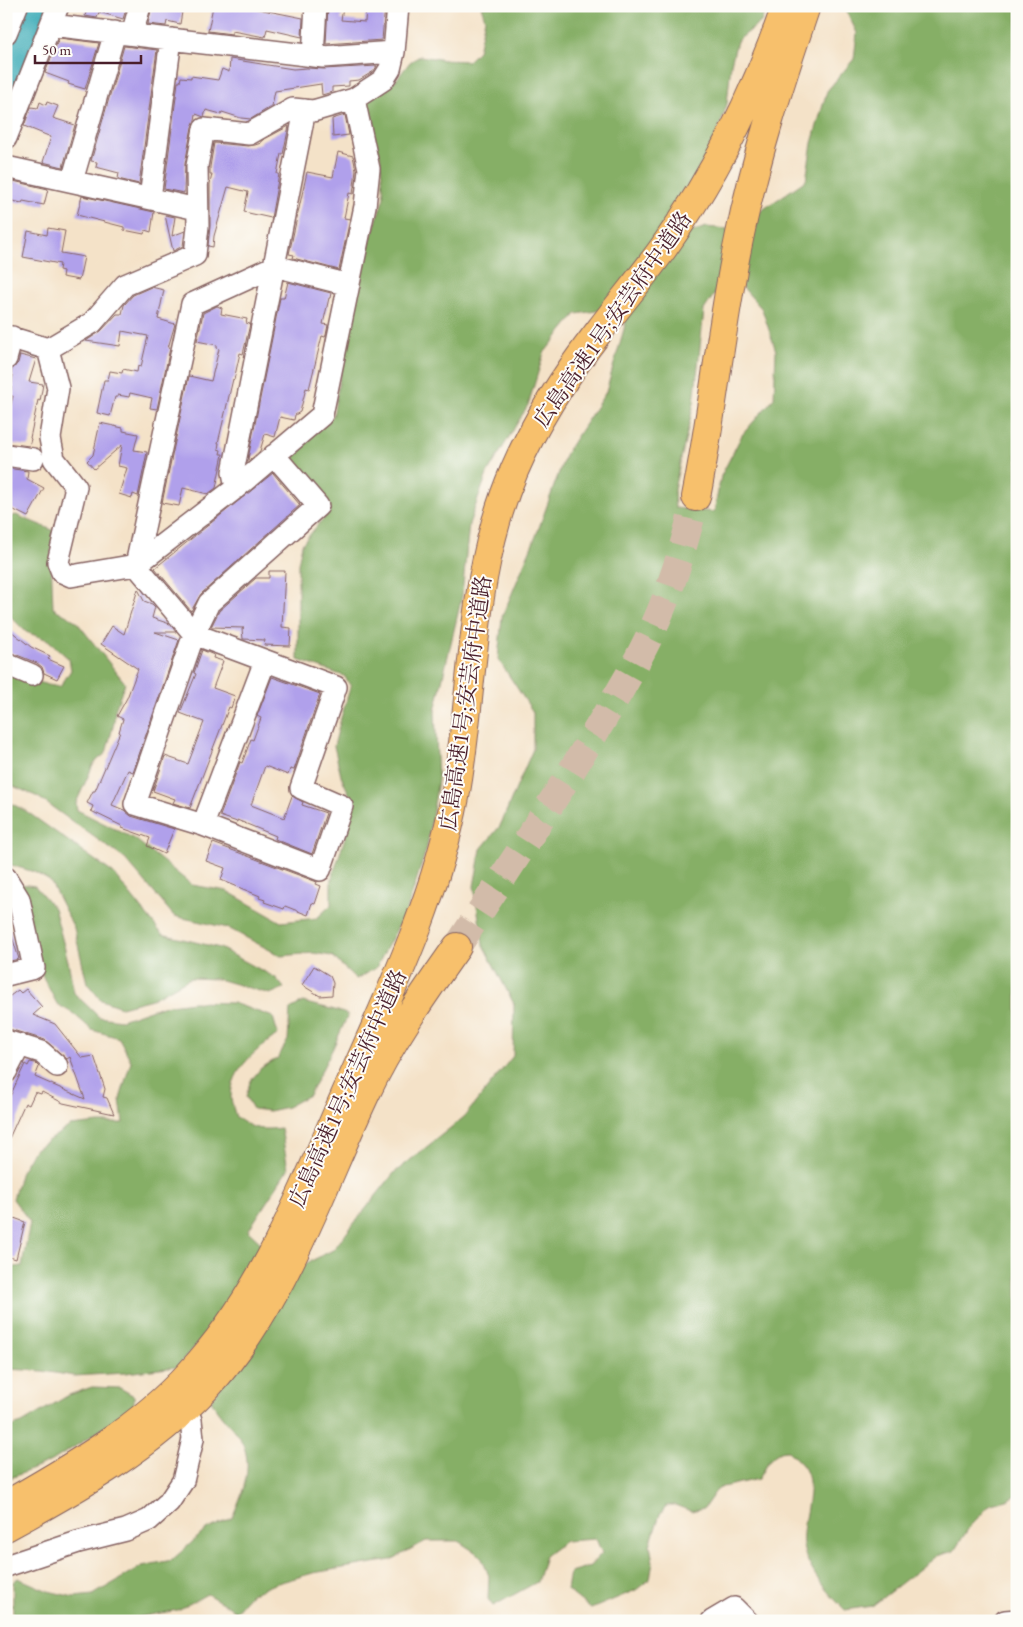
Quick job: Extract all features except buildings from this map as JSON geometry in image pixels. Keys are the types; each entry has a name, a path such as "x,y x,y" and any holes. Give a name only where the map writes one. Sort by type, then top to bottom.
{"highway":[{"name":"広島高速1号;安芸府中道路","path":"6,1505 108,1444 143,1431 181,1413 230,1359 270,1299 427,899 440,859 456,792 480,598 493,532 516,467 540,417 553,396 599,331 662,249 715,168 746,108 772,46 786,6"},
{"path":"696,497 730,290 751,184 773,103 806,6"},
{"name":"広島高速1号;安芸府中道路","path":"295,1232 379,1067 414,1008 457,947"},
{"name":"広島高速1号;安芸府中道路","path":"6,1527 92,1479 143,1431"}],"street":[{"path":"6,32 17,6"},
{"path":"72,181 124,33 140,6"},
{"path":"313,56 316,6"},
{"path":"6,359 9,336 48,349 92,323 125,285 195,255 197,166 204,130 249,134 293,109 313,111 354,99 383,80 390,69 394,52 398,6"},
{"path":"6,138 54,16 124,33 313,56 324,57 394,52"},
{"path":"150,198 171,39"},
{"path":"48,349 58,388 50,438 54,459 76,487 58,562 62,572 71,576 136,565 236,488 322,414 365,206 369,169 354,99"},
{"path":"236,488 233,472 305,110"},
{"path":"6,166 197,209"},
{"path":"136,565 192,304 275,266 349,285"},
{"path":"6,455 33,459"},
{"path":"136,565 194,634 336,687 301,788 342,806 320,870 203,825 135,804 194,634 209,604 318,506 274,455"},
{"path":"203,825 265,661"},
{"path":"6,664 32,675"},
{"path":"6,878 19,899 14,913 34,968 6,975"},
{"path":"6,1072 13,1043 41,1052 57,1066"},
{"path":"6,1566 78,1542 126,1530 149,1520 169,1502 183,1481 193,1439 191,1420"},
{"path":"712,1621 734,1608 747,1621"},
{"path":"1005,1621 1017,1620"}],"green space":[{"path":"481,6 767,6 761,22 737,41 731,64 727,104 715,140 688,188 610,309 576,314 544,353 528,405 487,474 469,524 462,596 435,711 438,780 427,847 407,910 376,968 356,979 332,956 313,953 281,956 228,928 174,916 125,859 38,797 6,783 6,671 60,687 71,670 69,659 48,640 26,632 6,610 6,518 16,515 55,531 51,553 53,608 76,621 125,683 115,710 114,723 106,753 94,763 76,803 77,810 135,839 192,885 227,891 281,922 317,918 331,905 331,881 351,819 351,798 341,776 334,746 351,685 344,676 298,660 298,564 302,544 326,515 325,502 293,457 294,449 333,416 350,318 370,241 384,197 380,156 365,109 367,100 396,80 410,62 420,56 468,61 478,51 485,19"},
{"path":"844,6 1017,6 1017,1495 991,1504 970,1526 954,1551 936,1556 872,1606 845,1610 817,1578 805,1554 803,1534 809,1480 803,1466 788,1451 773,1456 758,1479 718,1488 704,1508 691,1511 675,1505 666,1506 660,1514 650,1545 653,1562 650,1579 636,1590 591,1609 567,1590 570,1572 590,1566 602,1553 596,1539 565,1541 545,1556 537,1582 493,1606 488,1599 489,1576 481,1556 458,1541 426,1541 391,1560 313,1573 274,1584 251,1594 236,1611 207,1594 178,1610 139,1617 131,1621 13,1621 13,1582 18,1578 48,1591 74,1597 93,1595 142,1566 172,1560 206,1530 232,1518 244,1488 247,1457 239,1437 217,1411 211,1400 301,1266 333,1250 394,1173 464,1117 513,1056 514,1004 483,945 474,886 481,849 500,826 533,749 533,712 498,659 502,617 536,536 566,453 606,392 624,329 628,306 681,236 706,227 728,229 723,281 704,310 694,403 674,489 675,508 714,512 721,476 742,435 774,398 776,351 762,309 739,283 752,217 806,180 812,143 827,91 854,59 857,33"},
{"path":"6,801 26,811 113,873 162,934 220,948 276,978 284,988 270,994 218,979 190,978 152,999 121,1007 101,1000 87,983 74,928 50,881 34,872 11,865 6,860"},
{"path":"20,884 35,886 54,908 74,993 99,1017 121,1020 162,1006 193,1002 233,1003 273,1017 278,1034 254,1053 240,1069 232,1087 231,1098 236,1117 242,1121 257,1128 281,1128 288,1169 248,1231 264,1246 217,1322 177,1367 74,1376 43,1371 6,1369 6,1268 22,1266 30,1222 13,1199 21,1171 34,1150 70,1126 123,1123 120,1099 131,1061 119,1038 92,1030 74,1014 57,1004 43,977"},
{"path":"303,1002 348,1015 309,1095 287,1107 269,1111 253,1109 246,1097 250,1082 261,1068 278,1058 288,1040 290,1009"},
{"path":"92,1387 120,1388 134,1396 134,1409 52,1461 6,1480 6,1428 22,1423 69,1395"}],"waterway":[{"path":"6,82 35,6"}],"tunnel":[{"path":"457,947 538,824 635,664 666,596 681,554 696,497"}]}
